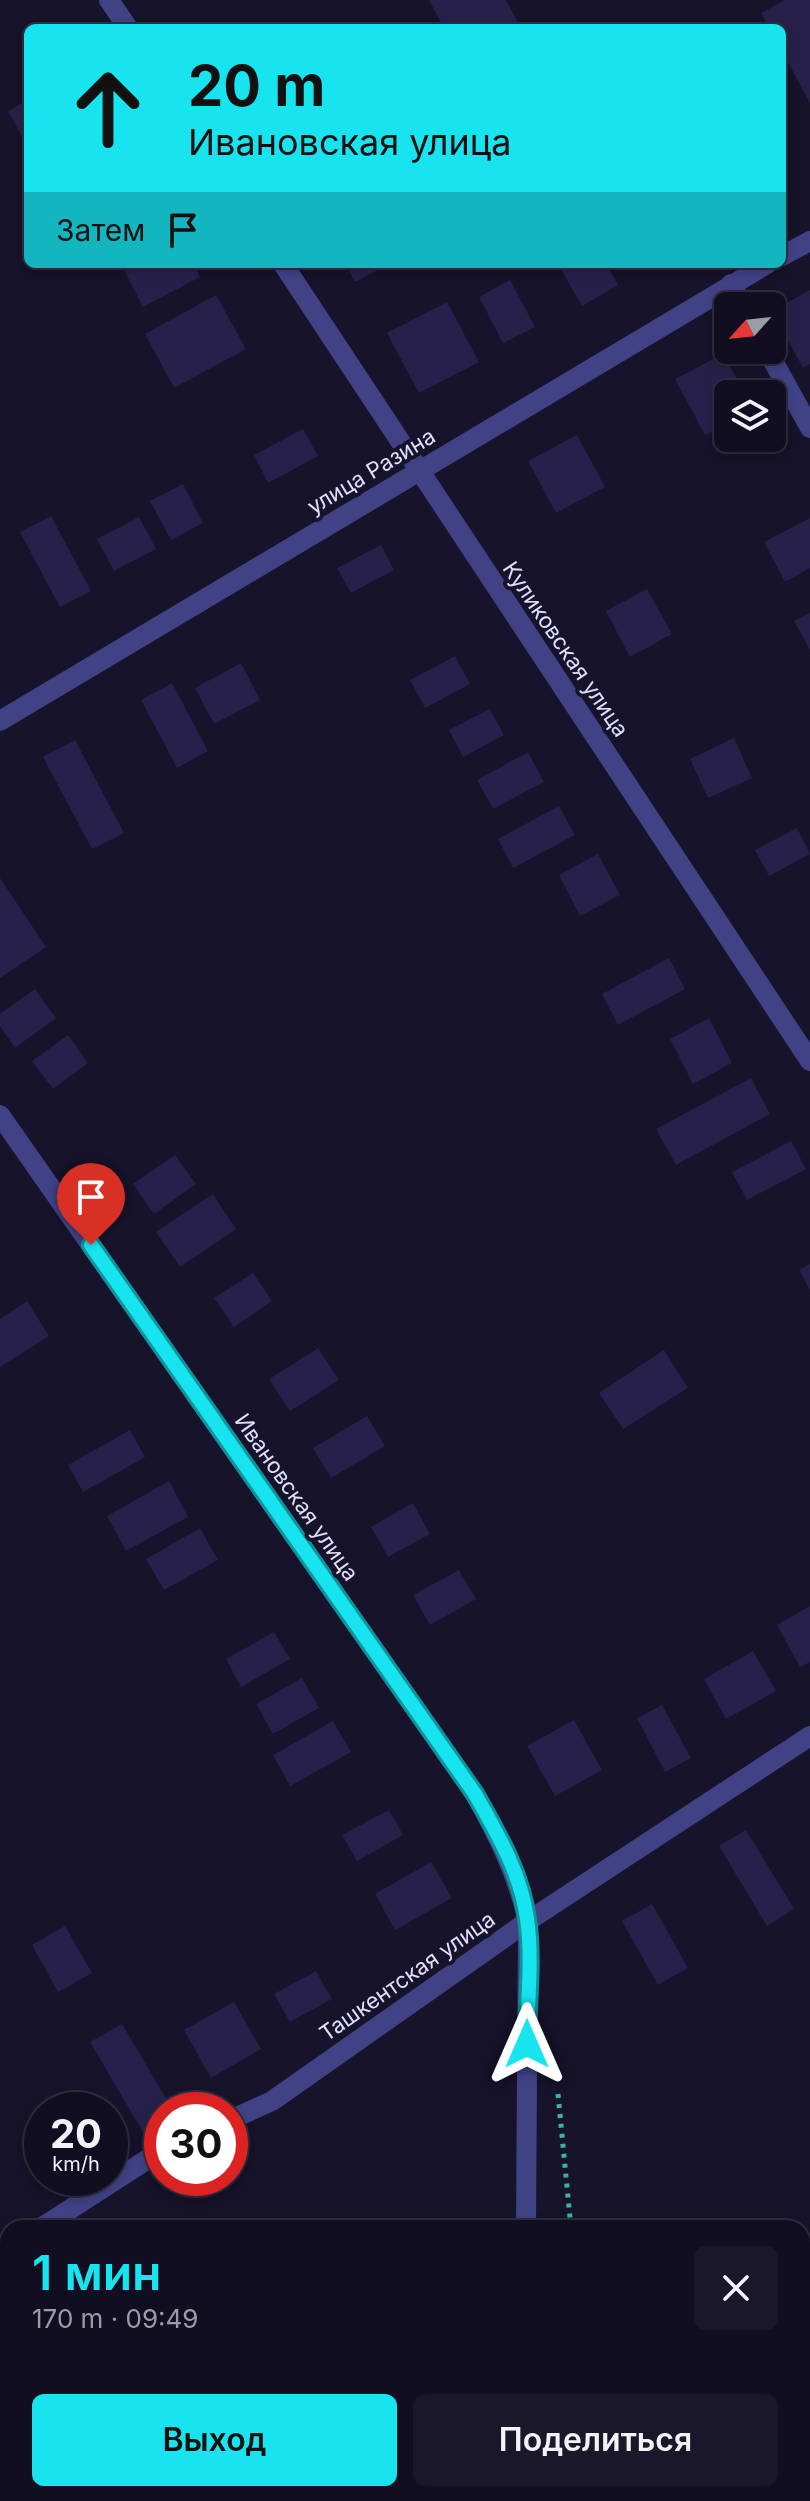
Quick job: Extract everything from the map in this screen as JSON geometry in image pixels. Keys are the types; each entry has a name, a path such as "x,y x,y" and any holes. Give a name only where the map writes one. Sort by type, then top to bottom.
{"street":[{"path":"109,0 125,24"},
{"path":"786,254 810,241"},
{"name":"Куликовская улица","path":"286,268 810,1061"},
{"name":"улица Разина","path":"0,721 760,268"},
{"path":"731,284 735,292"},
{"path":"775,364 810,428"},
{"name":"Ивановская улица","path":"0,1115 475,1794 507,1855 528,1921 526,2220"},
{"name":"Ташкентская улица","path":"248,2112 272,2101 528,1921 810,1736"},
{"path":"53,2220 144,2162"}],"building":[{"path":"429,0 506,0 519,24 442,24"},
{"path":"785,0 810,0 810,103 786,58 786,24 767,24 761,13"},
{"path":"24,102 24,140 8,111"},
{"path":"123,268 195,268 200,277 143,307"},
{"path":"347,268 381,268 355,282"},
{"path":"560,268 608,268 618,285 582,306"},
{"path":"510,280 535,327 503,343 479,297"},
{"path":"810,290 810,364 803,368 786,337 786,303"},
{"path":"216,295 246,349 174,388 145,334"},
{"path":"447,302 479,362 419,393 387,333"},
{"path":"714,359 714,364 728,364 737,380 714,380 714,430 705,435 675,379"},
{"path":"303,429 318,456 268,483 254,455"},
{"path":"577,435 605,487 556,513 528,461"},
{"path":"183,484 203,523 171,540 150,501"},
{"path":"51,516 91,591 60,607 20,532"},
{"path":"139,517 156,549 114,571 97,539"},
{"path":"810,518 810,568 785,582 764,542"},
{"path":"381,545 394,570 351,593 337,568"},
{"path":"647,589 672,634 630,657 606,611"},
{"path":"810,613 810,650 794,621"},
{"path":"455,656 470,684 425,708 410,680"},
{"path":"241,663 260,700 214,724 195,688"},
{"path":"172,683 208,751 177,768 141,700"},
{"path":"490,709 504,735 463,757 449,730"},
{"path":"734,738 752,778 708,798 690,759"},
{"path":"75,740 124,833 92,849 43,757"},
{"path":"528,752 544,782 493,809 477,780"},
{"path":"559,806 575,835 513,868 498,839"},
{"path":"797,828 810,854 769,876 755,850"},
{"path":"598,854 620,895 580,916 559,875"},
{"path":"0,878 46,947 0,978"},
{"path":"669,958 685,989 618,1025 602,994"},
{"path":"35,989 56,1018 15,1048 0,1026 0,1014"},
{"path":"709,1018 732,1063 693,1084 670,1039"},
{"path":"68,1035 88,1063 53,1089 32,1061"},
{"path":"751,1078 770,1114 676,1165 656,1129"},
{"path":"791,1141 806,1169 747,1200 732,1172"},
{"path":"175,1155 196,1184 154,1214 133,1184"},
{"path":"213,1194 236,1229 180,1267 156,1232"},
{"path":"810,1264 810,1290 799,1270"},
{"path":"253,1273 272,1301 234,1327 214,1298"},
{"path":"27,1301 49,1336 0,1367 0,1319"},
{"path":"318,1348 339,1380 290,1411 269,1379"},
{"path":"664,1350 688,1388 623,1429 599,1393"},
{"path":"367,1416 385,1446 331,1478 313,1448"},
{"path":"130,1430 145,1457 83,1492 68,1465"},
{"path":"169,1481 188,1517 126,1551 107,1516"},
{"path":"413,1503 430,1534 388,1557 371,1527"},
{"path":"200,1528 218,1560 164,1590 146,1559"},
{"path":"459,1570 476,1599 430,1625 413,1595"},
{"path":"810,1606 810,1662 800,1667 777,1625"},
{"path":"274,1632 290,1659 241,1687 226,1659"},
{"path":"753,1651 776,1691 726,1719 704,1679"},
{"path":"302,1678 319,1708 273,1734 256,1704"},
{"path":"662,1705 691,1758 665,1772 637,1718"},
{"path":"574,1720 602,1770 555,1796 527,1746"},
{"path":"333,1721 351,1752 290,1786 273,1755"},
{"path":"389,1810 403,1835 357,1861 342,1835"},
{"path":"746,1830 794,1909 767,1926 719,1846"},
{"path":"431,1862 452,1898 395,1930 375,1894"},
{"path":"652,1904 688,1968 658,1985 622,1921"},
{"path":"65,1926 92,1973 58,1992 32,1945"},
{"path":"316,1971 332,1999 290,2022 274,1994"},
{"path":"234,2002 261,2049 211,2078 184,2030"},
{"path":"122,2024 162,2092 144,2092 144,2131 128,2107 128,2092 119,2092 90,2042"}],"route":[{"path":"91,1245 475,1794 502,1841 519,1883 528,1921 527,2044"}]}
